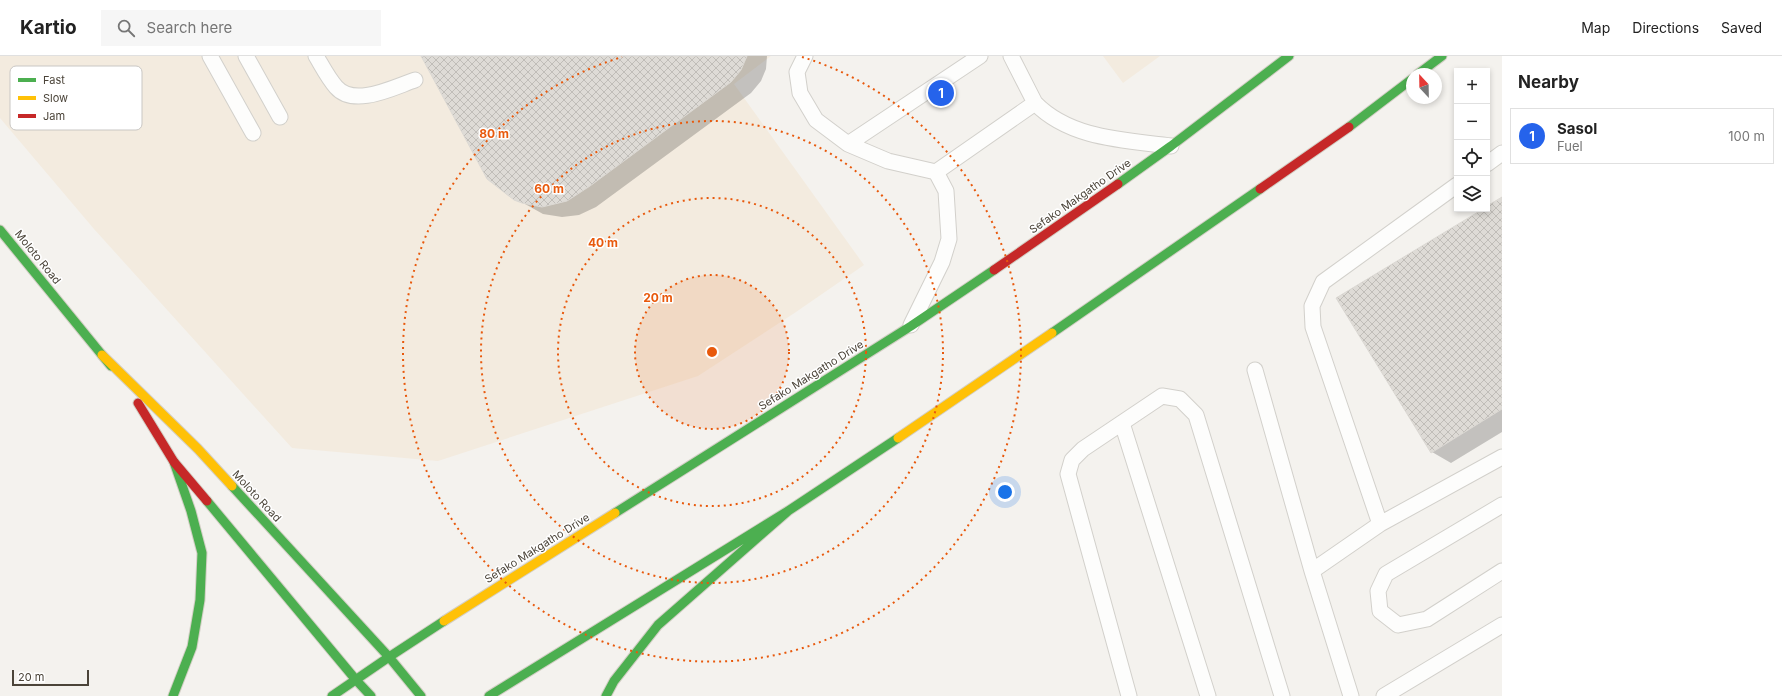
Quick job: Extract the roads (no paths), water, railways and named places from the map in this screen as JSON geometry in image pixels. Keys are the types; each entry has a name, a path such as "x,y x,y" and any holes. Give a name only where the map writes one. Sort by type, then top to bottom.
{"main road":[{"name":"Sefako Makgatho Drive","path":"332,696 441,623 911,326 1037,241 1171,146 1289,56"},
{"path":"1426,68 1442,56"},
{"path":"489,696 788,511 967,393 1340,133 1406,83"},
{"name":"Moloto Road","path":"0,230 102,354 142,408 174,462 371,696"},
{"name":"Moloto Road","path":"102,354 198,449 389,658 421,696"},
{"path":"173,696 192,647 200,600 202,553 191,511 174,462"},
{"path":"606,696 614,681 658,625 788,511"}],"lane":[{"path":"210,56 253,133"},
{"path":"246,56 280,117"},
{"path":"316,56 337,88 350,96 373,96 415,80"},
{"path":"805,56 797,72 800,92 816,120 848,144 888,161 936,172 1035,103"},
{"path":"848,144 980,56"},
{"path":"1011,56 1035,103 1056,120 1080,130 1109,137 1171,146"},
{"path":"1490,162 1502,153"},
{"path":"911,326 942,262 949,239 946,191 936,172"},
{"path":"1380,524 1313,327 1312,306 1323,282 1454,187"},
{"path":"1255,370 1312,570 1351,696"},
{"path":"1129,696 1068,474 1072,460 1083,449 1162,396 1180,399 1196,414 1282,696"},
{"path":"1122,423 1208,696"},
{"path":"1312,570 1380,524 1502,457"},
{"path":"1502,505 1386,574 1378,591 1380,611 1398,624 1427,619 1502,571"},
{"path":"1384,696 1502,625"}],"place":[{"name":"Sasol","path":"941,93"}]}
